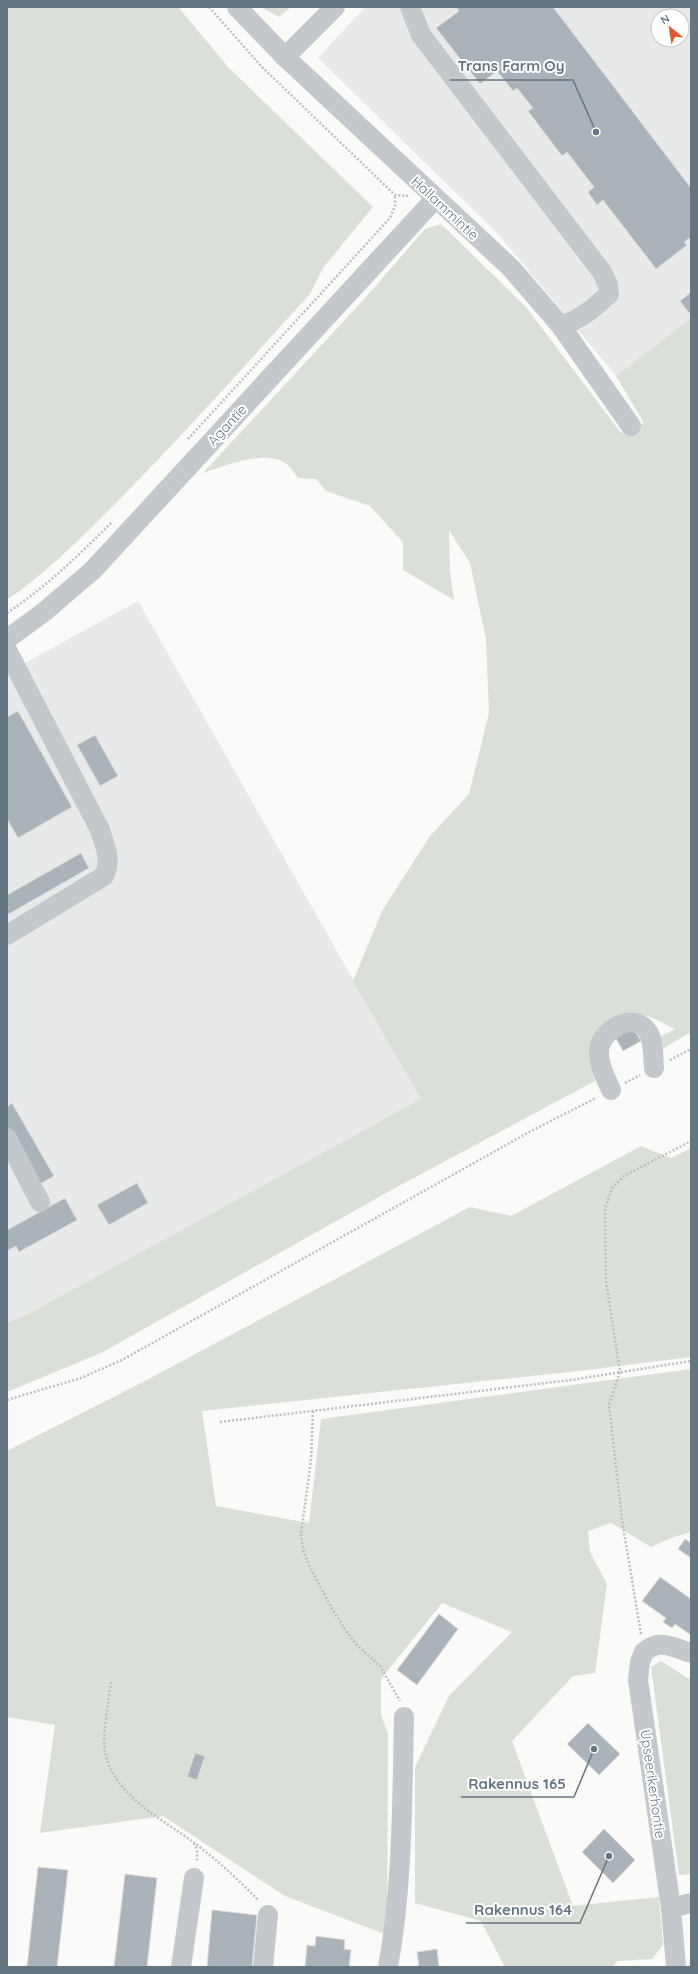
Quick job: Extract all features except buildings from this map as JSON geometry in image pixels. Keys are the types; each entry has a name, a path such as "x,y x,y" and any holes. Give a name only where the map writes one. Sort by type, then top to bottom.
{"street":[{"name":"Hallammintie","path":"237,7 286,57 435,199 511,268 561,326 631,426"},
{"path":"286,57 335,7"},
{"path":"410,7 421,35 602,272 608,285 609,294 578,320 561,326"},
{"name":"Agantie","path":"7,639 44,612 93,570 435,199"},
{"path":"7,650 100,830 107,852 108,867 104,876 7,935"},
{"path":"611,1090 600,1065 598,1050 605,1036 618,1026 630,1021 640,1024 645,1028 651,1038 654,1068"},
{"path":"7,1138 40,1202"},
{"path":"644,1652 655,1645 668,1644 691,1653"},
{"name":"Upseerikerhontie","path":"644,1652 640,1662 638,1680 671,1908 676,1967"},
{"path":"388,1967 395,1927 400,1869 404,1717"},
{"path":"181,1967 194,1878"},
{"path":"671,1908 691,1903"},
{"path":"264,1967 268,1915"}],"path":[{"path":"209,7 261,66 395,194 435,199"},
{"path":"185,442 390,218 395,206 395,194"},
{"path":"7,613 39,590 82,552 115,518"},
{"path":"7,1400 81,1378 122,1360 531,1131 691,1049"},
{"path":"644,1652 622,1520 609,1405 620,1371 606,1282 605,1209 612,1188 624,1176 691,1141"},
{"path":"220,1422 549,1382 691,1361"},
{"path":"313,1411 311,1460 301,1534 303,1548 308,1563 331,1607 356,1644 380,1666 398,1696 404,1717"},
{"path":"111,1682 105,1751 109,1764 118,1779 129,1793 146,1810 194,1842 216,1861 256,1898 268,1915"}],"shaded area":[{"path":"7,7 178,7 229,68 373,207 323,268 310,294 194,422 81,538 38,577 7,600"},
{"path":"261,7 291,7 279,17"},
{"path":"365,7 691,7 691,318 616,376 498,234 318,58"},
{"path":"441,224 526,307 621,433 644,423 616,376 691,318 691,1032 659,1051 658,1038 675,1029 643,1015 624,1016 615,1019 599,1031 590,1047 589,1060 595,1081 395,1188 101,1353 7,1392 7,1323 28,1314 421,1099 353,981 382,911 430,836 469,794 489,713 486,639 470,563 449,530 450,573 454,600 403,570 403,542 370,506 326,491 316,479 298,478 289,466 281,461 271,458 247,460 203,473 366,297 425,229"},
{"path":"138,601 421,1099 28,1314 7,1323 7,673"},
{"path":"641,1146 671,1158 691,1148 691,1357 570,1372 202,1411 216,1506 309,1523 321,1419 691,1369 691,1532 671,1538 651,1547 611,1523 588,1531 590,1552 607,1584 595,1673 573,1676 512,1741 573,1906 659,1897 663,1945 652,1959 617,1961 613,1967 505,1967 481,1921 415,1903 415,1767 449,1696 512,1632 442,1603 381,1679 381,1715 388,1734 387,1935 285,1896 163,1816 40,1833 55,1725 7,1717 7,1451 143,1382 470,1207 511,1216"},
{"path":"661,1661 691,1680 691,1874 679,1875 651,1667"}],"place":[{"name":"Trans Farm Oy","path":"596,132"},
{"name":"Rakennus 165","path":"594,1749"},
{"name":"Rakennus 164","path":"609,1856"}]}
